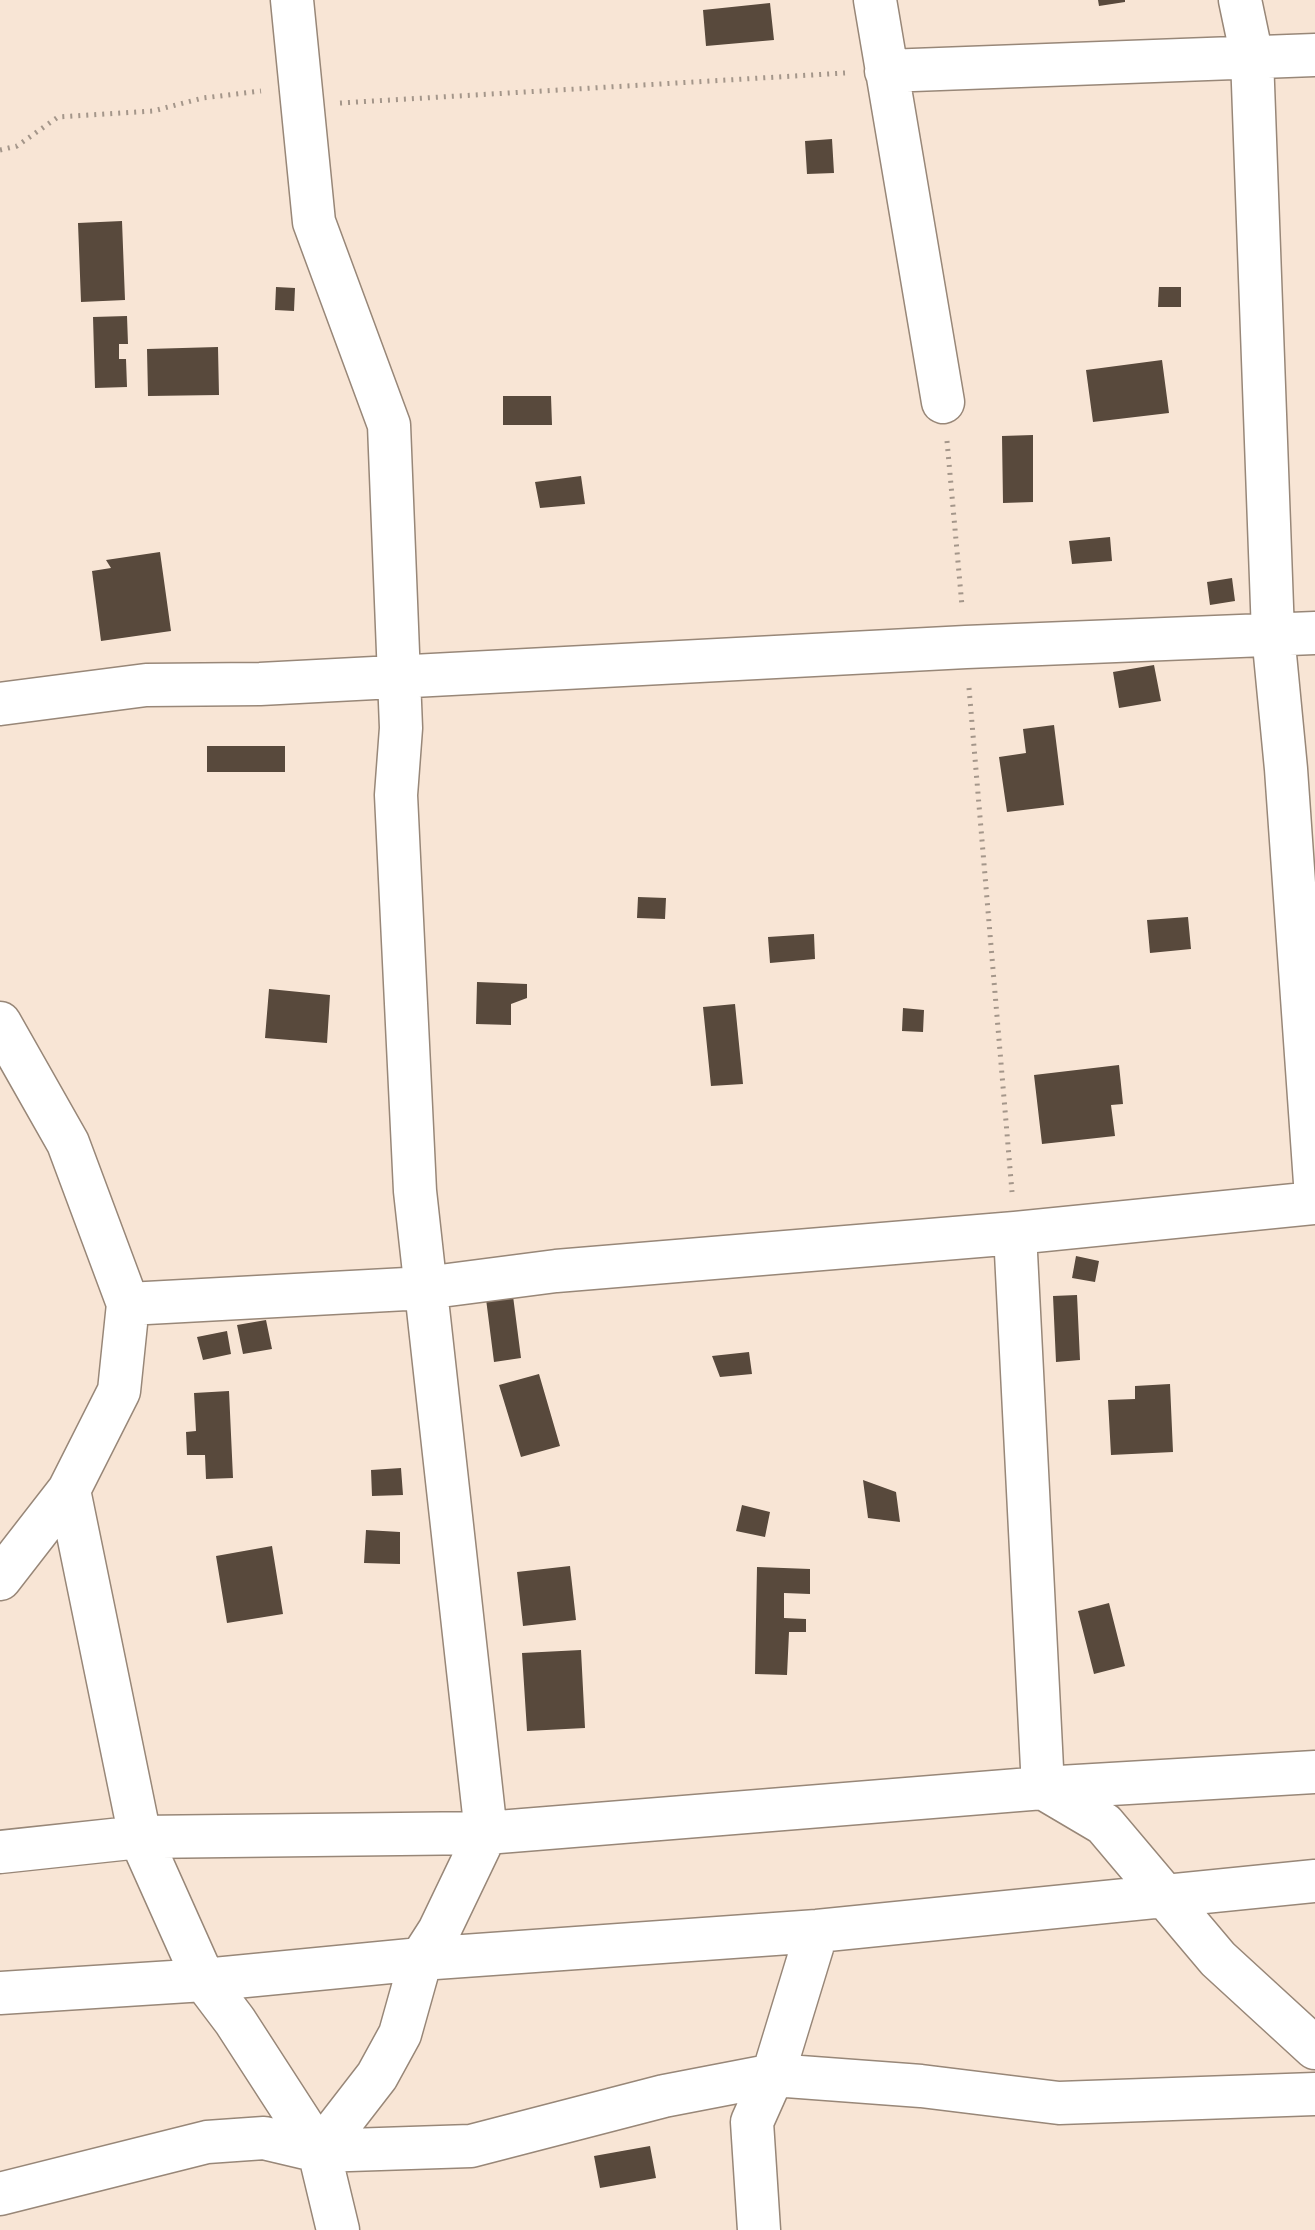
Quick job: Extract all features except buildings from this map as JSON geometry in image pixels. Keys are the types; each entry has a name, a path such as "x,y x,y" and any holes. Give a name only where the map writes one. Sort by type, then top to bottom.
{"street":[{"path":"292,0 314,222 389,425 401,728 396,795 415,1191 486,1833 439,1931 421,1959 400,2034 377,2076 319,2151"},
{"path":"875,0 943,402"},
{"path":"1240,0 1252,57 1273,634 1286,769 1315,1183"},
{"path":"886,71 1315,55"},
{"path":"0,704 146,685 260,684 966,647 1315,633"},
{"path":"0,1023 68,1143 128,1304 119,1391 69,1490 0,1579"},
{"path":"128,1304 425,1288 556,1271 1015,1233 1315,1203"},
{"path":"1015,1233 1043,1788"},
{"path":"69,1490 140,1837 204,1980 235,2021 319,2151 338,2230"},
{"path":"0,1852 140,1837 486,1833 1043,1788 1315,1772"},
{"path":"1043,1788 1104,1824 1218,1959 1315,2048"},
{"path":"0,1993 204,1980 421,1959 817,1931 1315,1881"},
{"path":"759,2230 752,2122 773,2075 817,1931"},
{"path":"0,2194 207,2142 264,2138 319,2151 471,2146 664,2096 773,2075 921,2086 1059,2103 1315,2094"}],"path":[{"path":"0,150 17,146 58,117 153,111 203,98 263,91 303,105 886,71"},
{"path":"943,402 1015,1233"}]}
